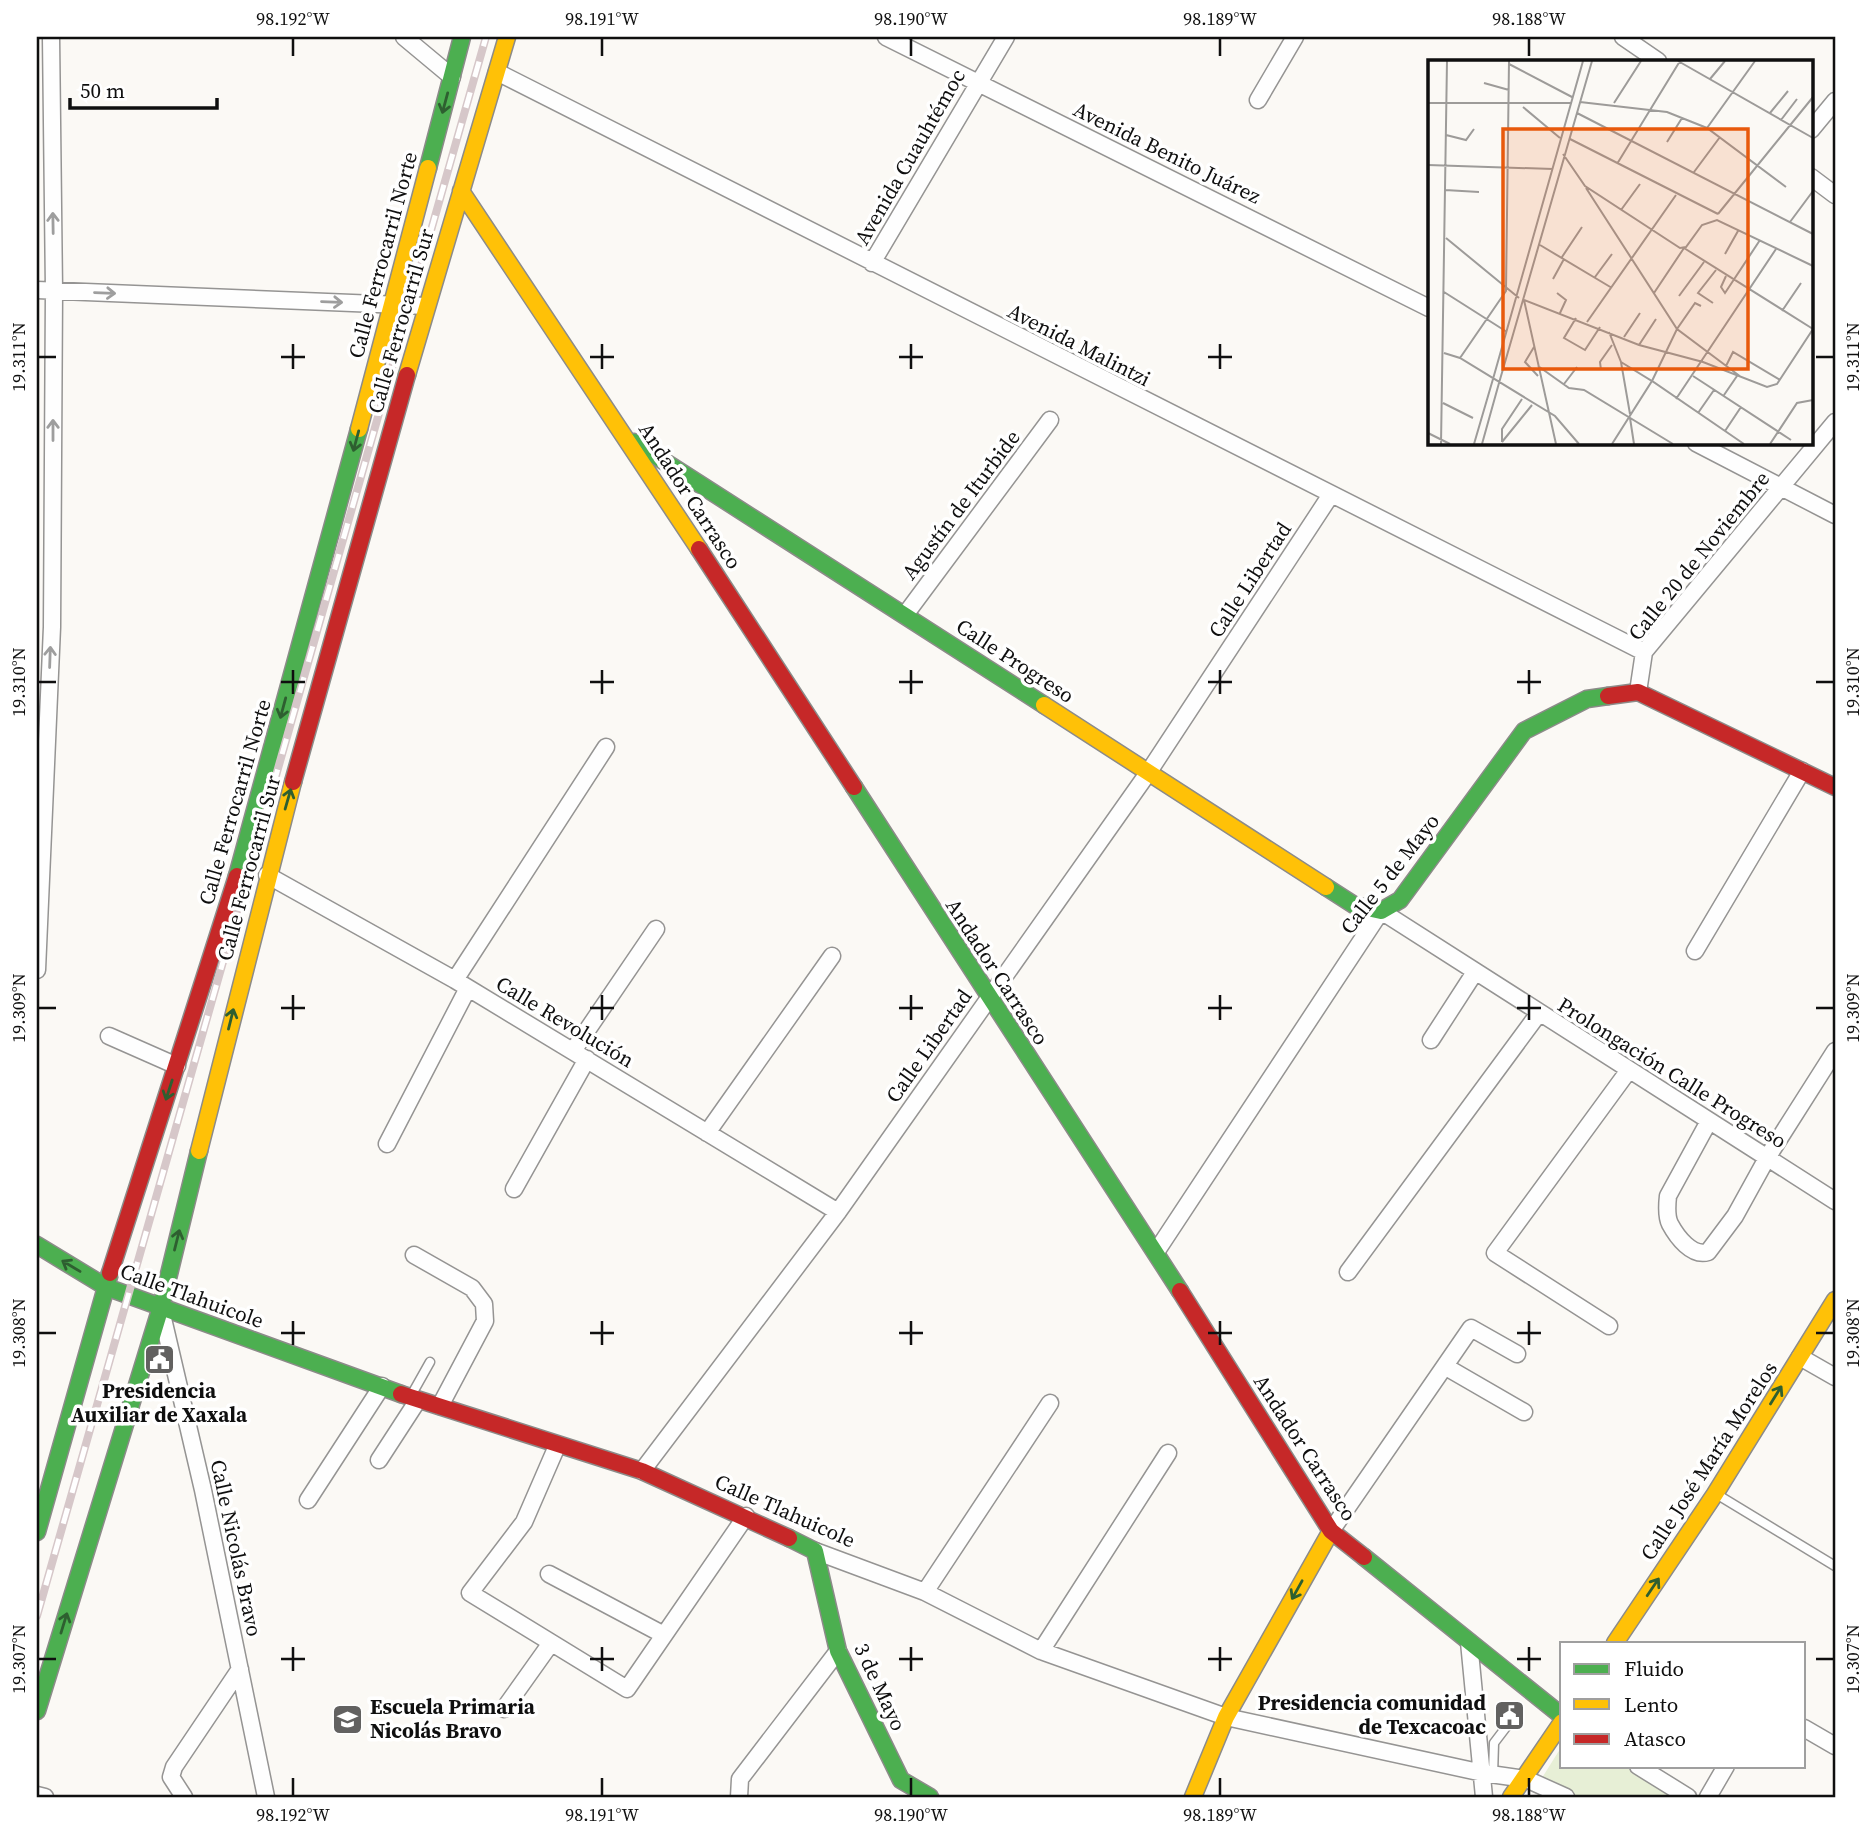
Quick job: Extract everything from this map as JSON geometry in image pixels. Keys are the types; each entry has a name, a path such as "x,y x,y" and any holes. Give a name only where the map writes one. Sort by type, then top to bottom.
{"main road":[{"name":"Calle Ferrocarril Norte","path":"37,1532 106,1287 237,878 393,304 462,37"},
{"name":"Calle Ferrocarril Sur","path":"37,1711 161,1307 267,875 426,306 507,37"},
{"name":"Andador Carrasco","path":"461,191 628,439 989,999 1156,1252 1331,1531 1560,1714"},
{"name":"Calle Progreso","path":"628,439 1354,905 1381,911"},
{"path":"1638,692 1835,787"},
{"name":"Calle 5 de Mayo","path":"1381,911 1400,900 1524,731 1587,699 1638,692"},
{"name":"Calle Tlahuicole","path":"37,1245 106,1287 414,1399 642,1471 746,1516 815,1551"},
{"name":"Calle José María Morelos","path":"1616,1642 1715,1494 1835,1300"},
{"path":"1193,1797 1226,1717 1331,1531"},
{"name":"3 de Mayo","path":"815,1551 838,1651 901,1780"},
{"path":"1511,1797 1526,1779 1560,1725"},
{"path":"901,1780 930,1797"}],"street":[{"path":"37,970 52,627 54,291 51,37"},
{"path":"404,37 452,77"},
{"name":"Avenida Benito Juárez","path":"886,37 1428,308"},
{"name":"Avenida Cuauhtémoc","path":"872,263 1006,37"},
{"path":"1258,100 1295,37"},
{"path":"1623,37 1656,60"},
{"name":"Avenida Malintzi","path":"497,72 1330,496 1644,652"},
{"path":"1812,129 1835,101"},
{"path":"1812,178 1835,195"},
{"path":"37,290 426,306"},
{"name":"Agustín de Iturbide","path":"905,615 1050,420"},
{"name":"Calle 20 de Noviembre","path":"1638,692 1644,652 1835,422"},
{"path":"1698,444 1835,515"},
{"name":"Calle Libertad","path":"642,1471 838,1212 989,999 1148,773 1330,496"},
{"path":"387,1144 462,984 606,747"},
{"path":"1695,951 1802,771"},
{"name":"Calle Revolución","path":"267,875 462,984 838,1212"},
{"name":"Prolongación Calle Progreso","path":"1381,911 1835,1201"},
{"name":"Calle 5 de Mayo","path":"1156,1252 1381,911"},
{"path":"514,1189 580,1055 656,929"},
{"path":"707,1133 832,956"},
{"path":"1431,1040 1475,972"},
{"path":"1348,1272 1539,1013"},
{"path":"108,1036 177,1066"},
{"path":"1709,1121 1668,1196 1670,1223 1693,1252 1700,1254 1707,1252 1735,1216 1767,1158 1835,1051"},
{"path":"1609,1326 1494,1253 1629,1070"},
{"path":"414,1255 472,1288 484,1304 485,1321 440,1406"},
{"name":"Calle Nicolás Bravo","path":"161,1307 266,1797"},
{"path":"1331,1531 1471,1328 1517,1354"},
{"path":"1800,1357 1835,1377"},
{"path":"1446,1367 1524,1412"},
{"path":"308,1500 382,1386"},
{"path":"379,1460 414,1399"},
{"path":"925,1592 1050,1403"},
{"path":"557,1446 524,1522 470,1593 627,1689 746,1516"},
{"path":"1041,1651 1168,1453"},
{"name":"Calle Tlahuicole","path":"815,1551 925,1592 1041,1651 1226,1717 1488,1774 1526,1779 1566,1797"},
{"path":"549,1574 664,1635"},
{"path":"1469,1642 1488,1774 1484,1797"},
{"path":"504,1709 551,1643"},
{"path":"739,1797 740,1779 838,1651"},
{"path":"184,1797 171,1777 240,1669"},
{"path":"1806,1729 1835,1746"},
{"path":"1642,1768 1688,1797"},
{"path":"1708,1797 1725,1768"},
{"name":"3 de Mayo","path":"901,1780 904,1797"},
{"path":"37,1795 44,1797"}],"lane":[{"path":"414,1399 430,1362"},
{"path":"1715,1494 1835,1566"},
{"path":"1488,1774 1494,1743 1510,1722"}],"green space":[{"path":"1560,1749 1560,1768 1629,1768 1677,1797 1577,1797 1540,1781"}],"railway":[{"path":"37,1616 486,37"}],"traffic: fast":[{"path":"428,168 462,37"},
{"path":"237,876 359,429"},
{"path":"634,442 1044,705"},
{"path":"1326,887 1354,905 1381,911 1400,900 1524,731 1587,699 1608,696"},
{"path":"854,787 1180,1291"},
{"path":"37,1711 161,1307 199,1151"},
{"path":"37,1245 106,1287 401,1394"},
{"path":"37,1532 110,1273"},
{"path":"789,1538 815,1551 838,1651 901,1780 930,1797"},
{"path":"1364,1557 1560,1714"}],"traffic: slow":[{"path":"407,375 507,37"},
{"path":"359,429 428,168"},
{"path":"461,191 699,549"},
{"path":"1044,705 1326,887"},
{"path":"199,1151 293,782"},
{"path":"1616,1642 1715,1494 1835,1300"},
{"path":"1193,1797 1226,1717 1331,1531"},
{"path":"1511,1797 1560,1725"}],"traffic: jam":[{"path":"293,782 407,375"},
{"path":"699,549 854,787"},
{"path":"1608,696 1638,692 1835,787"},
{"path":"110,1273 237,876"},
{"path":"1180,1291 1331,1531 1364,1557"},
{"path":"401,1394 642,1471 789,1538"}],"place":[{"name":"Presidencia Auxiliar de Xaxala","path":"159,1359"},
{"name":"Presidencia comunidad de Texcacoac","path":"1509,1715"},
{"name":"Escuela Primaria Nicolás Bravo","path":"347,1719"}]}
